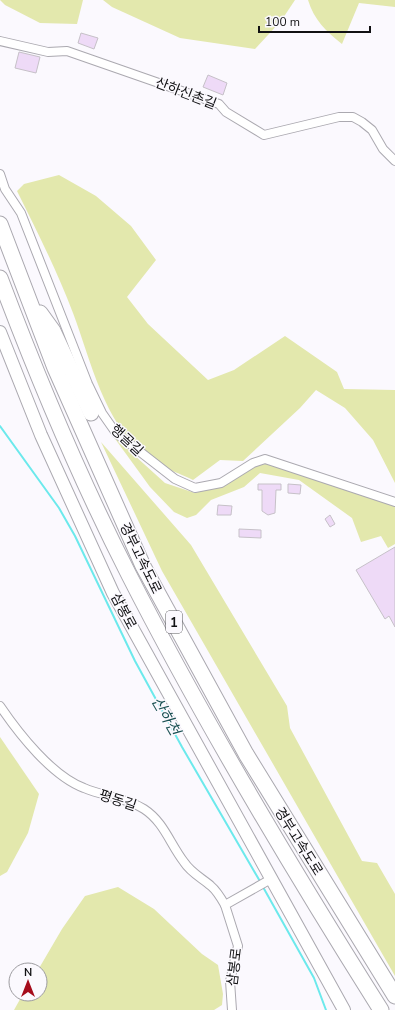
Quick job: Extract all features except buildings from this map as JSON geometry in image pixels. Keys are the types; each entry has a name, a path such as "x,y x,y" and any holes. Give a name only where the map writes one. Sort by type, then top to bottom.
{"highway":[{"name":"경부고속도로","path":"0,224 55,368 143,566 246,754 395,996"},
{"name":"경부고속도로","path":"0,278 66,442 129,576 231,763 381,1010"},
{"path":"25,292 52,331 91,414"}],"main road":[{"name":"삼봉로","path":"0,332 41,435 113,593 344,1010"}],"street":[{"name":"산하신촌길","path":"0,41 48,52 67,51 212,101 219,104 226,112 264,135 340,117 352,117 362,122 372,130 383,149 395,161"},
{"name":"행골길","path":"0,174 5,189 21,213 88,384 102,414 116,433 175,479 195,488 221,483 253,463 265,459 395,502"},
{"name":"평동길","path":"0,706 26,740 55,770 73,783 95,793 131,802 150,814 159,822 184,862 193,873 217,891 226,905"},
{"path":"226,905 271,879"},
{"name":"삼봉로","path":"226,905 238,946 230,981 232,1010"}],"green space":[{"path":"0,0 83,0 77,24 40,23 5,5"},
{"path":"103,0 295,0 281,21 255,49 180,38 112,7"},
{"path":"308,0 395,0 395,7 359,3 342,44 321,25"},
{"path":"59,175 96,196 131,226 156,260 127,297 148,324 208,380 234,370 285,336 337,372 344,389 395,390 395,483 373,440 345,408 316,390 300,408 243,461 220,460 193,480 146,457 131,442 109,409 100,390 73,313 60,282 17,191 24,184"},
{"path":"113,436 165,483 195,493 227,484 253,463 253,466 273,463 392,504 395,507 395,544 388,548 381,536 361,542 352,518 299,480 260,473 244,487 211,500 196,515 187,518 174,512 150,487"},
{"path":"101,442 191,545 287,706 290,728 362,861 377,863 395,894 395,976 162,571"},
{"path":"0,737 39,794 28,833 7,872 0,876"},
{"path":"118,887 154,909 202,954 218,965 223,994 222,1005 214,1010 14,1010 18,1002 48,1002 48,962 43,962 62,929 85,896"}],"waterway":[{"name":"산하천","path":"0,426 59,508 75,536 135,661 182,747 261,883"},
{"name":"산하천","path":"263,887 314,978 326,1010"}]}
